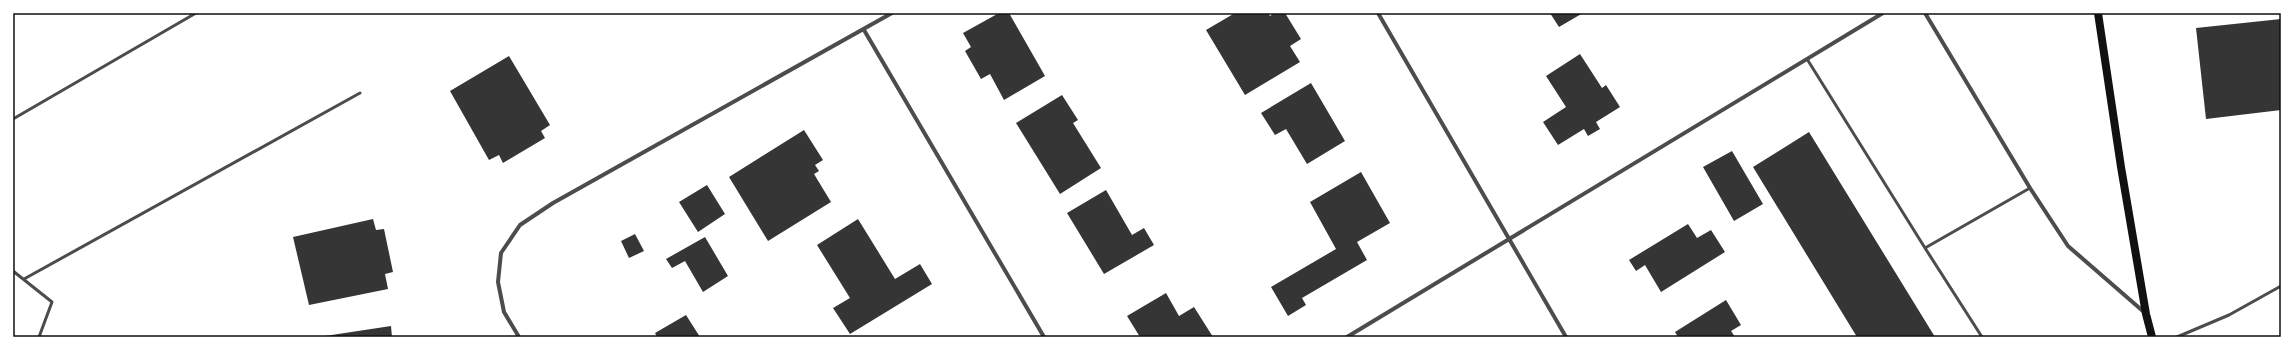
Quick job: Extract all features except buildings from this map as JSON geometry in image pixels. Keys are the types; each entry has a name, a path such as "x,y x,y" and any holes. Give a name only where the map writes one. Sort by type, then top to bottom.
{"main road":[{"path":"2098,13 2146,314 2152,337"}],"street":[{"path":"519,337 504,312 498,282 502,253 520,225 553,203 892,13"},
{"path":"1378,13 1566,337"},
{"path":"1347,337 1883,13"},
{"path":"1925,13 2030,188 2068,246 2146,314"},
{"path":"864,30 1044,337"}],"lane":[{"path":"13,119 196,13"},
{"path":"1807,59 1982,337"},
{"path":"24,279 360,94"},
{"path":"1925,248 2030,188"},
{"path":"13,271 52,302 39,337"},
{"path":"2177,337 2229,315 2281,286"}]}
